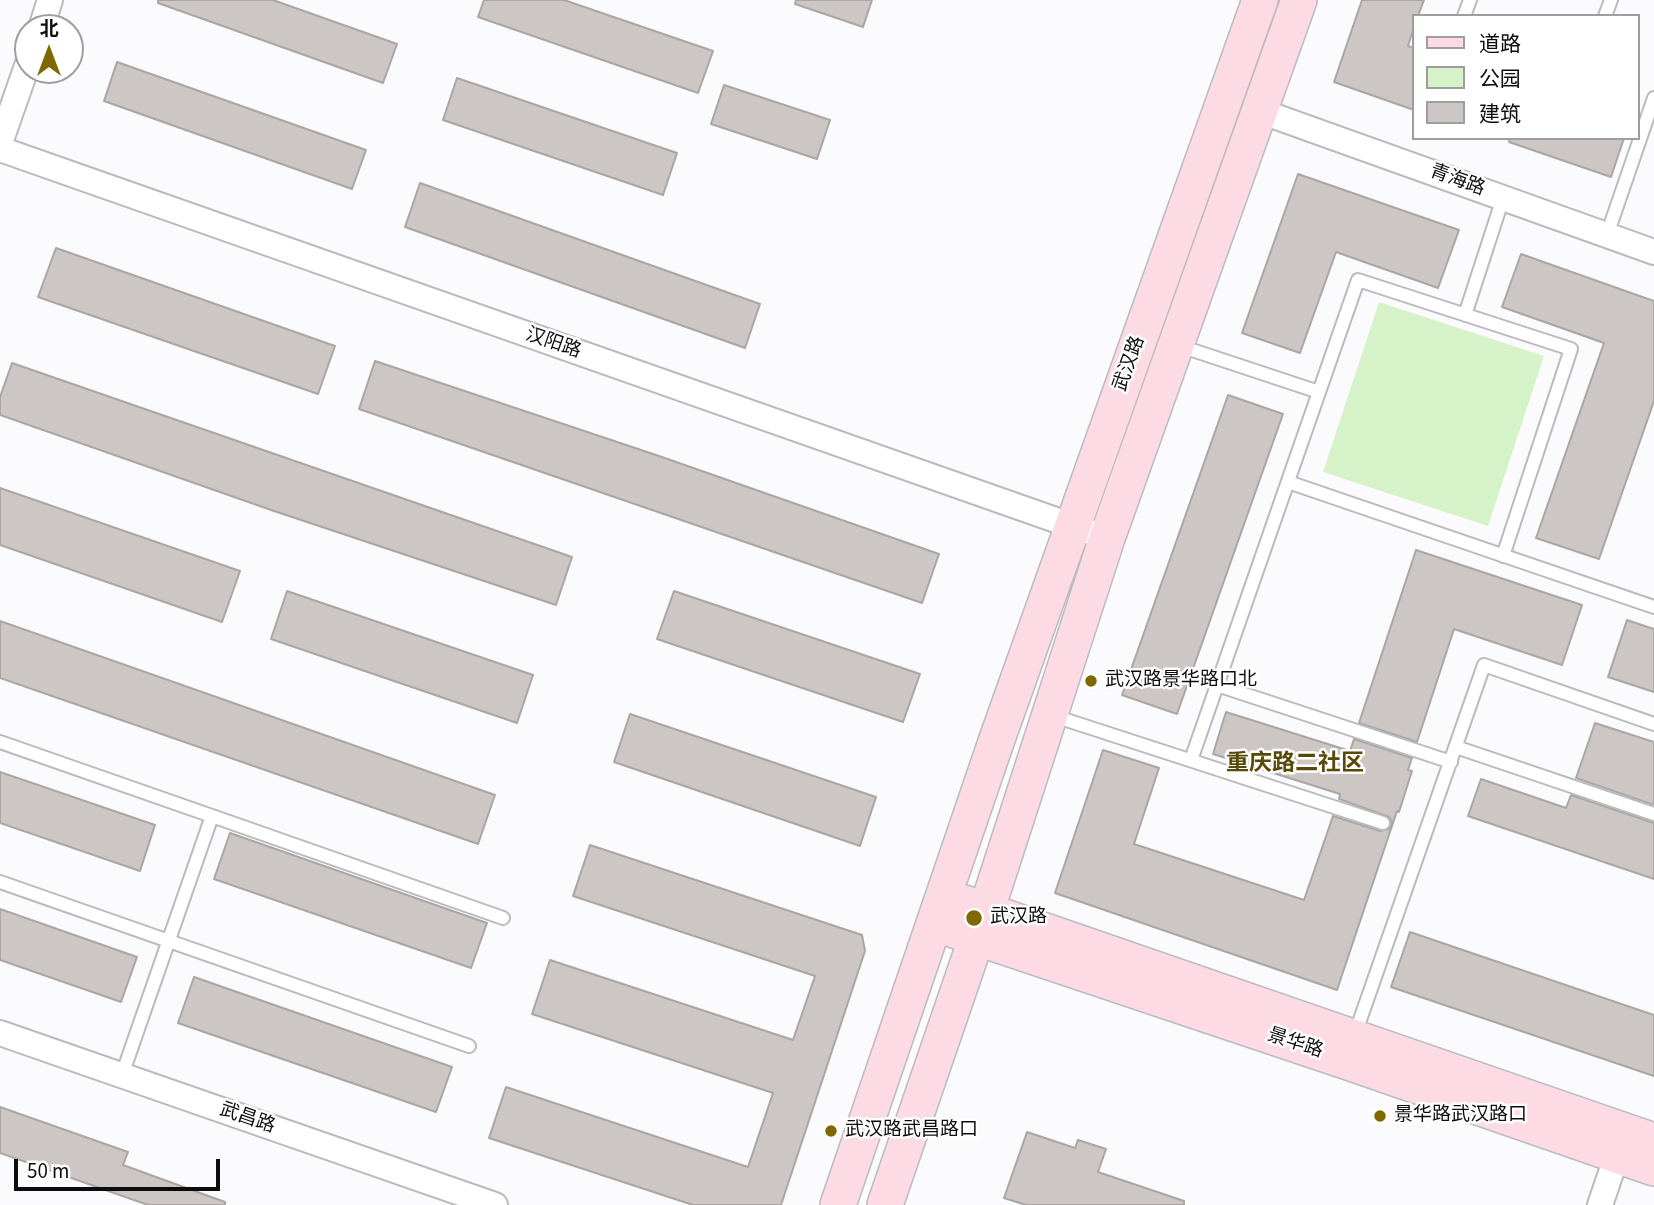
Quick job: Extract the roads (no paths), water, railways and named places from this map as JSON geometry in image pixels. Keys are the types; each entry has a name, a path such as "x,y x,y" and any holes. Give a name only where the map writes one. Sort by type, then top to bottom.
{"main road":[{"name":"武汉路","path":"838,1205 1073,527 1260,0"},
{"name":"武汉路","path":"885,1205 981,924 1107,538 1299,0"},
{"name":"景华路","path":"939,910 1350,1049 1654,1141"},
{"name":"景华路","path":"1350,1049 1654,1168"}],"street":[{"path":"0,143 21,84"},
{"name":"青海路","path":"1260,111 1654,252"},
{"name":"汉阳路","path":"0,149 1107,538"},
{"name":"武昌路","path":"0,1032 495,1205"},
{"path":"1600,1205 1617,1155"}],"lane":[{"path":"1640,139 1654,98"},
{"path":"1607,235 1640,140"},
{"path":"1465,315 1503,198"},
{"path":"1191,760 1358,280 1571,349 1503,556"},
{"path":"1177,345 1319,392"},
{"path":"1288,482 1654,607"},
{"path":"1350,1049 1484,665 1654,724"},
{"path":"1217,685 1451,762"},
{"path":"1049,714 1383,823"},
{"path":"0,742 503,918"},
{"path":"1456,747 1654,814"},
{"path":"122,1075 212,816"},
{"path":"0,882 469,1046"}],"place":[{"name":"武汉路景华路口北","path":"1091,681"},
{"name":"武汉路","path":"974,918"},
{"name":"景华路武汉路口","path":"1380,1116"},
{"name":"武汉路武昌路口","path":"831,1131"}],"district":[{"name":"重庆路二社区","path":"1295,765"}]}
